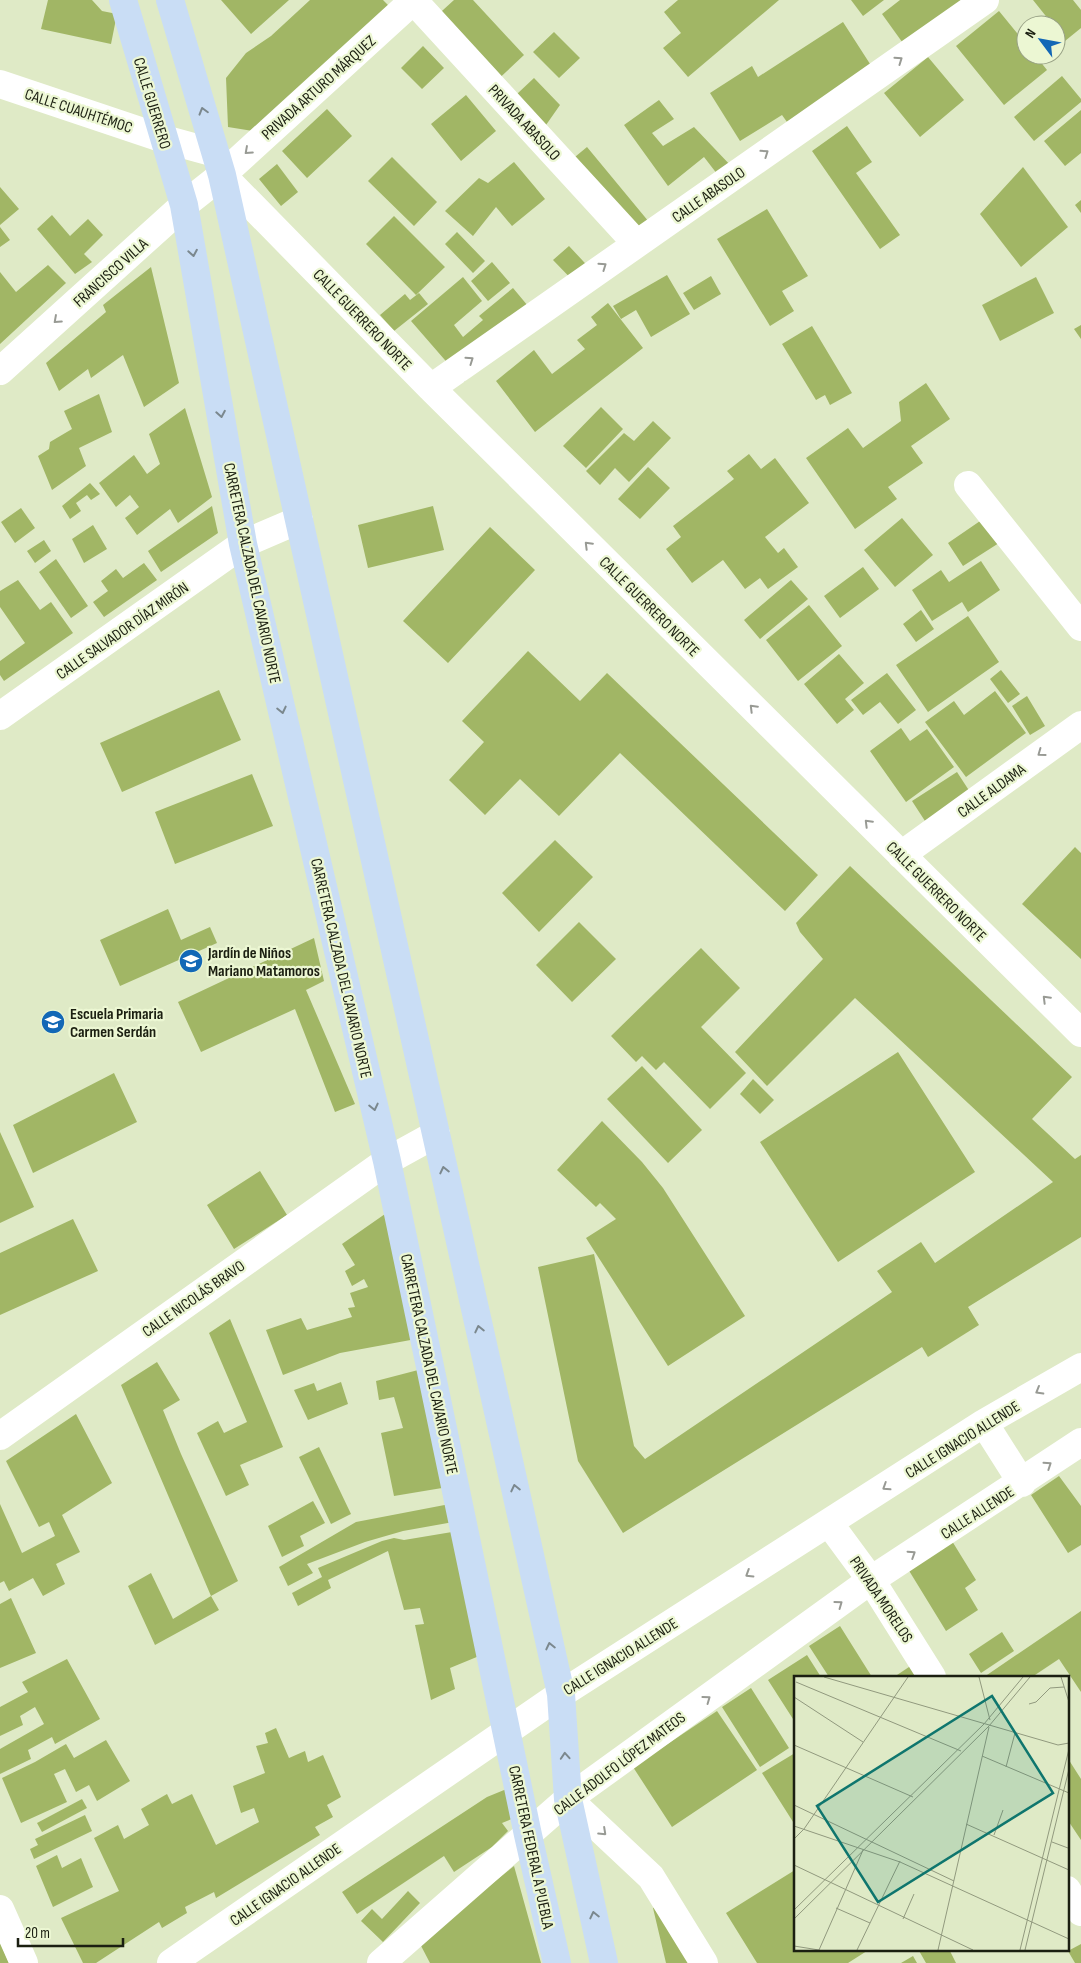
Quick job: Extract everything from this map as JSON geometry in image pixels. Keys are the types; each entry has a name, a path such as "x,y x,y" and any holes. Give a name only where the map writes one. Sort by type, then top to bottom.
{"main road":[{"name":"CALLE GUERRERO","path":"122,0 184,205"},
{"path":"170,0 218,164 561,1694 568,1799 604,1963"},
{"name":"CARRETERA CALZADA DEL CAVARIO NORTE","path":"184,205 243,544 387,1161 508,1730"},
{"name":"CARRETERA FEDERAL A PUEBLA","path":"508,1730 528,1835 557,1963"}],"street":[{"name":"PRIVADA ARTURO MÁRQUEZ","path":"218,164 414,0"},
{"name":"PRIVADA ABASOLO","path":"414,0 636,243"},
{"name":"CALLE ABASOLO","path":"431,388 985,0"},
{"name":"CALLE CUAUHTÉMOC","path":"0,84 164,139 218,164"},
{"name":"FRANCISCO VILLA","path":"0,371 184,205 218,164"},
{"name":"CALLE GUERRERO NORTE","path":"218,164 431,388 1081,1033"},
{"path":"968,485 1081,627"},
{"name":"CALLE SALVADOR DÍAZ MIRÓN","path":"0,716 243,544 298,520"},
{"name":"CALLE ALDAMA","path":"901,855 1081,725"},
{"name":"CALLE NICOLÁS BRAVO","path":"0,1436 387,1161 436,1134"},
{"name":"CALLE IGNACIO ALLENDE","path":"171,1963 561,1694 984,1423 1081,1367"},
{"path":"984,1423 1022,1483"},
{"name":"CALLE ALLENDE","path":"871,1580 1022,1483 1081,1442"},
{"name":"PRIVADA MORELOS","path":"829,1523 871,1580 931,1676"},
{"name":"CALLE ADOLFO LÓPEZ MATEOS","path":"381,1963 568,1799 871,1580"},
{"path":"568,1799 651,1877 704,1963"},
{"path":"1068,1892 1081,1912"},
{"path":"0,1909 24,1963"}],"building":[{"path":"48,0 92,0 102,11 117,14 111,44 41,29"},
{"path":"221,0 289,0 251,34"},
{"path":"310,0 383,0 393,10 266,133 228,127 226,78 246,53 271,36"},
{"path":"454,0 473,0 524,55 492,85 432,20"},
{"path":"678,0 779,0 688,77 663,48 681,33 664,12"},
{"path":"851,0 884,0 863,16"},
{"path":"900,0 968,0 905,46 882,14"},
{"path":"1033,0 1073,0 1081,10 1081,28 1066,40 1066,15 1045,15"},
{"path":"999,11 1016,32 1016,65 1043,65 1047,70 1004,105 956,46"},
{"path":"843,22 872,67 787,122 782,115 740,141 710,93 752,66 758,77"},
{"path":"554,32 580,58 559,78 533,52"},
{"path":"423,46 444,68 422,89 401,68"},
{"path":"928,57 964,100 920,137 884,93"},
{"path":"1062,76 1081,99 1081,102 1034,141 1014,117"},
{"path":"534,78 560,105 539,135 517,94"},
{"path":"466,95 496,131 461,161 431,124"},
{"path":"659,100 674,119 652,133 663,146 694,127 733,168 721,179 704,157 668,186 624,125"},
{"path":"327,109 352,136 307,178 282,151"},
{"path":"1081,110 1081,153 1065,166 1044,141"},
{"path":"847,126 872,162 856,173 900,235 880,249 812,151"},
{"path":"587,147 649,222 620,246 558,171"},
{"path":"392,157 437,202 414,226 368,181"},
{"path":"514,162 545,199 512,226 496,207 473,236 445,211 479,178 488,183"},
{"path":"277,164 298,192 281,206 259,179"},
{"path":"1023,167 1068,227 1021,267 980,214"},
{"path":"0,187 19,209 0,225"},
{"path":"1081,200 1081,213 1075,205"},
{"path":"767,209 808,276 782,291 794,311 770,326 717,239"},
{"path":"52,215 70,236 88,219 103,235 84,254 92,262 75,274 37,229"},
{"path":"394,216 445,267 416,295 366,244"},
{"path":"0,227 10,240 0,247"},
{"path":"457,232 485,261 473,273 445,244"},
{"path":"569,246 597,276 582,290 553,260"},
{"path":"492,262 510,283 488,301 471,281"},
{"path":"48,265 66,283 0,344 0,272 16,292"},
{"path":"151,267 179,383 144,407 123,355 91,378 88,369 59,391 46,363 106,312 103,305"},
{"path":"667,275 690,314 651,337 636,310 621,319 613,306"},
{"path":"711,276 721,294 694,310 683,293"},
{"path":"463,277 482,301 454,325 463,337 483,320 479,316 513,288 538,318 464,382 411,321"},
{"path":"1036,277 1054,313 1000,341 982,305"},
{"path":"419,293 428,304 394,331 380,315 405,294 410,300"},
{"path":"608,303 643,348 535,432 496,381 534,350 552,374 585,349 577,340 597,325 591,317"},
{"path":"1081,325 1081,339 1074,329"},
{"path":"812,326 852,393 830,405 825,395 816,400 782,344"},
{"path":"926,383 950,419 911,446 923,463 888,487 897,499 855,529 806,458 848,428 863,448 901,421 899,402"},
{"path":"99,394 112,432 79,448 86,466 52,490 38,456 49,449 50,442 72,429 64,411"},
{"path":"601,407 623,429 586,468 563,446"},
{"path":"185,408 212,497 178,523 170,509 137,535 125,518 139,507 130,495 116,507 99,483 134,455 147,474 160,464 149,434"},
{"path":"653,421 671,438 629,482 615,468 600,485 586,471 624,433 634,441"},
{"path":"749,454 761,469 775,458 809,503 765,537 778,553 784,548 798,567 768,589 760,578 745,589 723,560 692,583 666,549 681,537 673,526 734,479 727,471"},
{"path":"648,467 670,488 640,519 618,499"},
{"path":"90,483 100,494 91,500 87,495 76,503 81,511 70,519 62,506"},
{"path":"212,506 218,533 161,572 148,551"},
{"path":"433,506 444,550 368,568 358,525"},
{"path":"21,508 35,528 15,543 1,522"},
{"path":"902,518 933,555 895,587 864,550"},
{"path":"983,519 999,543 963,566 948,543"},
{"path":"93,525 107,549 84,563 72,539"},
{"path":"490,527 535,570 448,663 403,621"},
{"path":"44,540 51,551 35,563 27,551"},
{"path":"56,559 88,606 71,618 39,572"},
{"path":"981,561 1000,590 968,612 962,602 932,621 912,590 941,570 949,582"},
{"path":"144,563 157,580 104,617 93,602 108,591 101,581 116,569 123,578"},
{"path":"863,567 879,589 840,618 824,596"},
{"path":"18,580 40,610 51,602 73,633 4,681 0,675 0,661 25,643 0,607 0,591"},
{"path":"791,580 808,599 760,639 744,620"},
{"path":"809,605 842,646 798,681 766,640"},
{"path":"921,610 934,629 916,642 903,624"},
{"path":"968,616 999,662 928,712 896,665"},
{"path":"528,651 580,701 607,673 818,875 785,911 620,753 559,816 520,779 485,815 449,780 484,742 462,721"},
{"path":"839,654 864,683 845,699 854,710 837,724 804,684"},
{"path":"1001,670 1020,694 1008,703 990,679"},
{"path":"887,673 916,710 898,724 880,702 863,715 851,700"},
{"path":"219,690 241,740 122,792 100,743"},
{"path":"995,691 1026,733 966,777 925,722 954,701 964,715"},
{"path":"1027,696 1045,726 1030,735 1012,706"},
{"path":"901,728 910,741 927,729 954,767 906,802 870,751"},
{"path":"957,772 970,792 925,821 912,801"},
{"path":"252,774 273,826 175,864 155,812"},
{"path":"555,840 593,877 539,932 502,893"},
{"path":"1075,847 1081,853 1081,959 1022,904"},
{"path":"850,866 1072,1077 1032,1119 1075,1159 1081,1155 1081,1237 968,1307 979,1325 928,1357 922,1347 623,1533 578,1461 538,1267 594,1254 634,1446 645,1459 892,1292 877,1271 921,1242 935,1263 1053,1182 855,998 767,1086 735,1052 823,959 800,932 796,923"},
{"path":"168,909 181,940 210,927 217,943 120,986 100,940"},
{"path":"579,922 616,959 572,1002 536,965"},
{"path":"314,938 324,981 306,990 355,1104 335,1112 295,1009 201,1052 178,1002"},
{"path":"701,948 740,988 701,1027 746,1073 710,1109 664,1062 656,1070 642,1056 636,1062 611,1036"},
{"path":"898,1052 975,1172 838,1262 760,1142"},
{"path":"642,1066 702,1130 668,1163 607,1099"},
{"path":"114,1073 137,1122 33,1173 13,1125"},
{"path":"753,1079 774,1100 760,1114 740,1094"},
{"path":"602,1121 642,1162 663,1188 745,1316 668,1366 586,1238 616,1219 600,1203 596,1207 557,1170"},
{"path":"0,1132 34,1207 0,1223"},
{"path":"260,1171 287,1215 234,1249 207,1205"},
{"path":"385,1214 416,1339 340,1353 283,1375 266,1330 301,1318 307,1330 352,1317 348,1308 355,1307 350,1293 368,1287 364,1279 352,1286 345,1271 355,1265 342,1244"},
{"path":"73,1219 98,1271 0,1315 0,1253"},
{"path":"230,1319 283,1447 240,1465 249,1485 226,1496 197,1433 218,1421 224,1433 247,1422 209,1333"},
{"path":"157,1362 180,1400 163,1410 238,1581 211,1596 121,1385"},
{"path":"422,1369 448,1487 394,1496 381,1433 403,1428 394,1397 379,1400 376,1381"},
{"path":"341,1382 348,1404 308,1420 294,1390 314,1383 317,1391"},
{"path":"76,1414 112,1483 62,1515 80,1552 56,1564 65,1584 43,1596 33,1578 9,1591 4,1581 0,1583 0,1504 22,1553 55,1536 49,1522 39,1527 6,1461"},
{"path":"319,1447 351,1514 331,1524 299,1457"},
{"path":"1059,1476 1081,1506 1081,1545 1068,1553 1031,1495"},
{"path":"313,1501 325,1523 300,1536 304,1546 282,1557 268,1526"},
{"path":"455,1503 459,1521 403,1531 365,1542 307,1564 313,1573 288,1586 279,1567 356,1522"},
{"path":"458,1531 484,1654 450,1668 455,1689 431,1700 415,1625 424,1624 420,1608 404,1610 388,1551 328,1580 331,1588 298,1606 292,1593 322,1577 318,1568 382,1541 394,1538 404,1540"},
{"path":"952,1541 976,1580 965,1588 978,1610 946,1631 908,1569"},
{"path":"151,1573 173,1619 211,1596 219,1610 155,1645 128,1586"},
{"path":"11,1598 36,1653 0,1668 0,1604"},
{"path":"1081,1611 1081,1692 1059,1659 1034,1676 985,1676"},
{"path":"840,1626 871,1676 828,1676 809,1646"},
{"path":"1002,1632 1014,1651 981,1673 969,1654"},
{"path":"807,1655 820,1676 794,1676 793,1719 768,1680"},
{"path":"67,1659 100,1719 55,1744 52,1737 28,1750 31,1759 0,1774 0,1749 44,1724 35,1707 20,1716 23,1725 0,1736 0,1707 28,1692 22,1682"},
{"path":"918,1661 919,1676 896,1676"},
{"path":"751,1688 789,1748 760,1767 722,1707"},
{"path":"717,1711 757,1770 672,1827 633,1767"},
{"path":"276,1728 289,1758 305,1751 308,1762 323,1755 341,1797 327,1805 333,1817 315,1827 320,1835 216,1898 214,1892 185,1907 187,1913 162,1928 159,1922 96,1963 83,1963 61,1918 119,1891 94,1838 118,1825 124,1839 149,1825 141,1809 167,1794 172,1804 192,1794 216,1845 259,1822 254,1808 241,1813 233,1786 265,1773 256,1746 268,1743 265,1733"},
{"path":"106,1740 130,1781 97,1801 89,1785 76,1792 65,1769 54,1774 67,1802 21,1823 2,1778 66,1744 74,1758"},
{"path":"794,1754 794,1823 762,1773"},
{"path":"1068,1759 1081,1779 1081,1840 1068,1820"},
{"path":"509,1788 521,1815 502,1823 508,1831 492,1847 454,1872 444,1856 357,1914 342,1892 487,1797"},
{"path":"82,1799 87,1808 42,1832 37,1823"},
{"path":"85,1815 92,1831 34,1859 30,1849 38,1845 35,1839"},
{"path":"57,1855 62,1868 81,1858 93,1887 53,1907 36,1866"},
{"path":"514,1866 541,1963 430,1963 419,1942"},
{"path":"794,1871 794,1950 868,1950 848,1963 757,1963 726,1913"},
{"path":"408,1891 420,1903 383,1942 361,1921 372,1909 382,1919"},
{"path":"663,1901 700,1963 666,1963 653,1908"},
{"path":"0,1942 9,1963 0,1963"},
{"path":"1081,1944 1081,1963 1075,1963 1068,1951"},
{"path":"919,1950 950,1950 956,1963 926,1963"},
{"path":"913,1956 917,1963 901,1963"}],"place":[{"name":"Jardín de Niños Mariano Matamoros","path":"191,961"},
{"name":"Escuela Primaria Carmen Serdán","path":"53,1022"}]}
